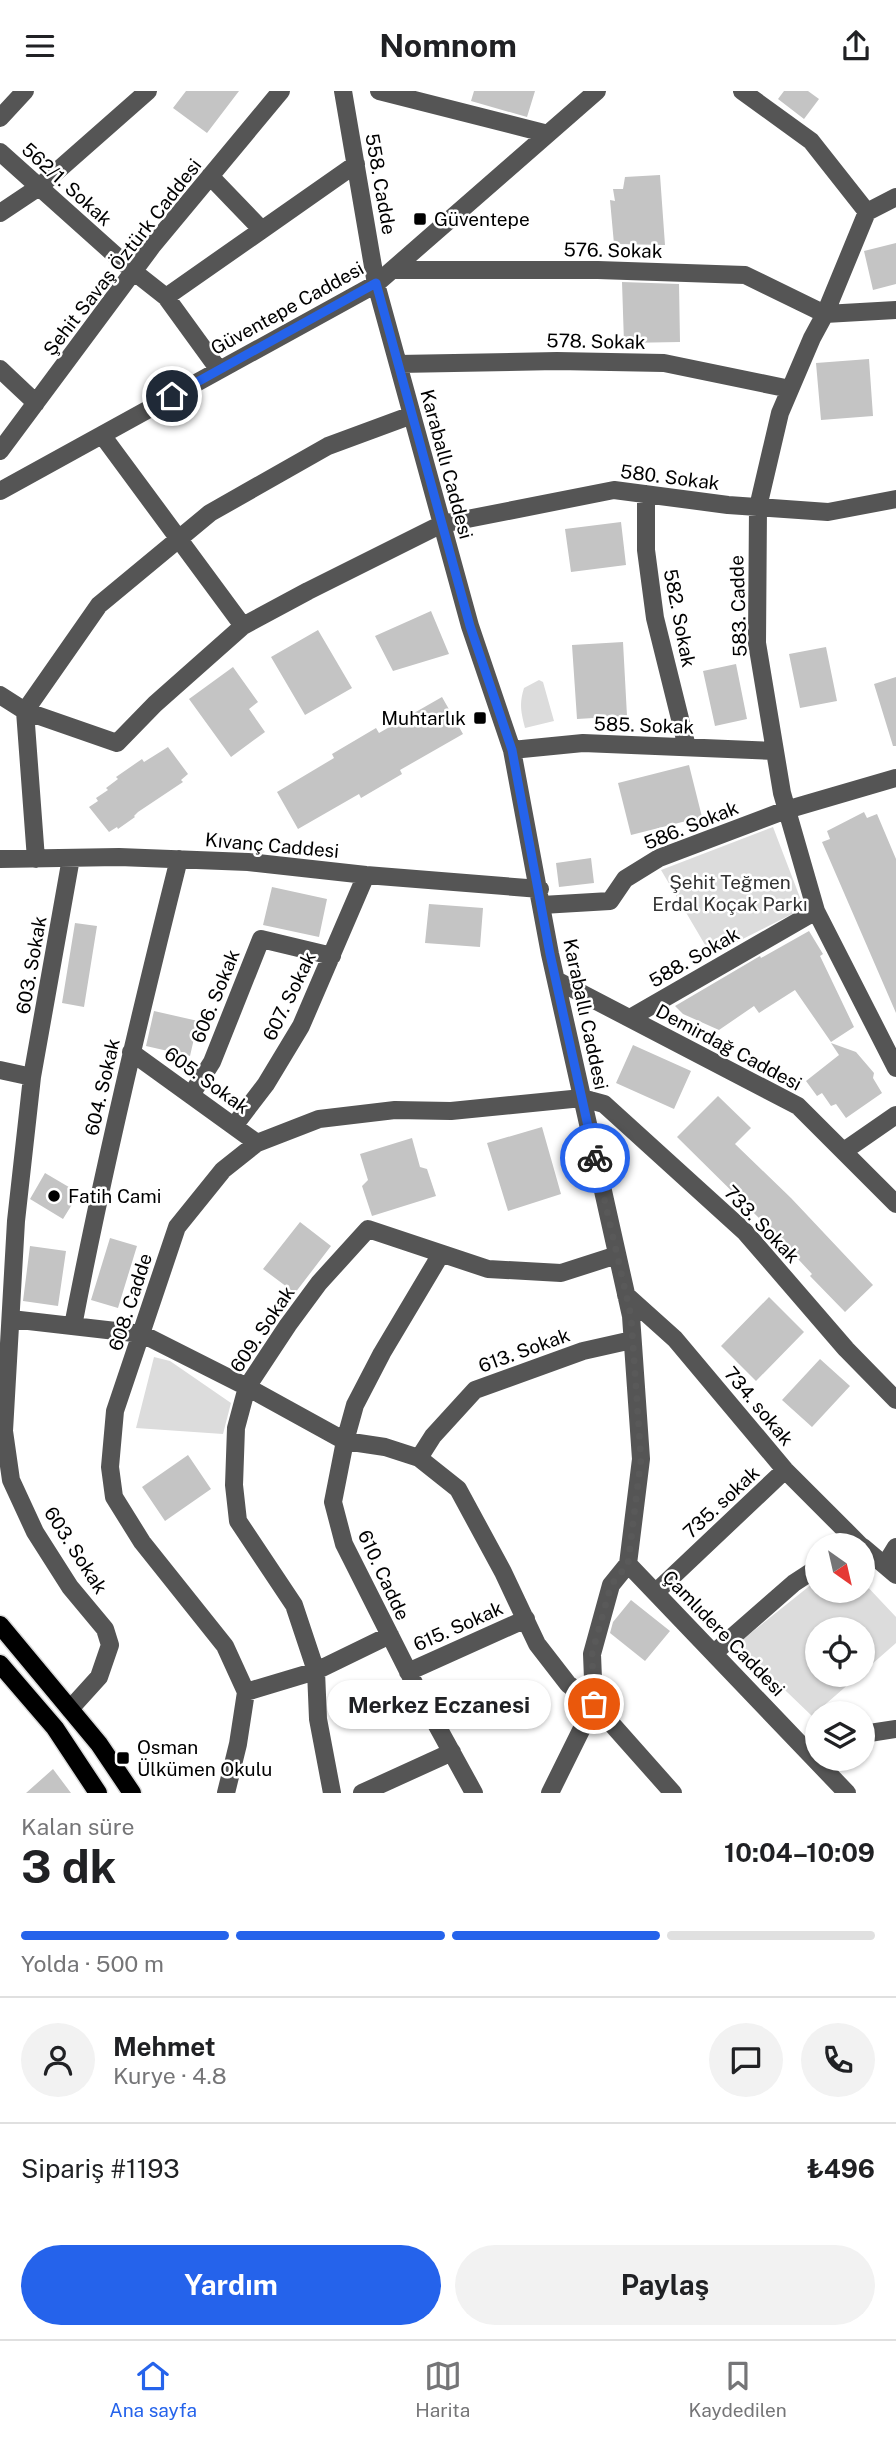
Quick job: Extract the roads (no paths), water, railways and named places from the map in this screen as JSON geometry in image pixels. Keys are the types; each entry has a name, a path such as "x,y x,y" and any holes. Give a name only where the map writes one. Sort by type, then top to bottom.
{"main road":[{"path":"0,1625 99,1744 132,1793"},
{"path":"0,1664 55,1728 97,1793"}],"street":[{"path":"0,118 24,91"},
{"path":"0,213 39,187 148,91"},
{"name":"Şehit Savaş Öztürk Caddesi","path":"0,451 133,271 280,91"},
{"name":"558. Cadde","path":"343,91 376,283"},
{"path":"379,91 548,134"},
{"name":"Güventepe Caddesi","path":"0,491 376,283 597,91"},
{"path":"742,91 811,141 867,212 896,197"},
{"name":"562/1. Sokak","path":"0,152 133,271 166,297 219,370"},
{"path":"166,297 356,164"},
{"path":"210,176 262,230"},
{"name":"583. Cadde","path":"867,212 780,413 758,507 757,643 786,810 816,911 896,1068"},
{"name":"576. Sokak","path":"392,270 598,270 745,275 825,314"},
{"name":"Karaballı Caddesi","path":"376,283 470,626 512,750 556,980 631,1316 641,1459 628,1564 611,1585 592,1654 594,1704 550,1793"},
{"path":"825,314 896,310"},
{"name":"578. Sokak","path":"398,364 557,361 664,363 790,389"},
{"path":"0,369 36,403"},
{"path":"37,859 25,711 99,605 210,513 328,446 412,415"},
{"path":"102,435 243,627"},
{"name":"580. Sokak","path":"25,711 117,743 155,704 243,627 307,591 442,524 614,490 758,507 828,512 896,499"},
{"name":"582. Sokak","path":"646,494 646,550 655,618 687,747"},
{"path":"0,695 25,711"},
{"name":"585. Sokak","path":"512,750 583,743 775,751"},
{"path":"786,810 896,778"},
{"name":"586. Sokak","path":"541,897 610,901 625,879 659,858 786,810"},
{"name":"603. Sokak","path":"70,1709 99,1677 110,1645 105,1629 71,1587 34,1532 11,1480 4,1431 16,1221 32,1077 71,858"},
{"name":"Kıvanç Caddesi","path":"0,859 180,859 248,862 541,897"},
{"name":"604. Sokak","path":"73,1326 97,1199 180,859"},
{"name":"607. Sokak","path":"234,1126 266,1084 301,1026 366,875"},
{"name":"588. Sokak","path":"630,1018 816,911"},
{"name":"606. Sokak","path":"191,1095 212,1062 261,939 332,956"},
{"name":"Demirdağ Caddesi","path":"556,980 798,1105 896,1203"},
{"name":"605. Sokak","path":"131,1052 257,1143"},
{"path":"0,1070 32,1077"},
{"name":"608. Cadde","path":"246,1692 225,1646 142,1542 114,1497 110,1467 115,1411 177,1227 223,1170 257,1143 319,1119 395,1110 452,1111 582,1098"},
{"name":"733. Sokak","path":"582,1098 604,1104 745,1232 846,1349 896,1400"},
{"path":"844,1151 896,1115"},
{"name":"609. Sokak","path":"332,1793 318,1719 316,1671 293,1605 238,1521 234,1485 236,1428 247,1387 311,1294 369,1229 488,1269 561,1273 617,1255"},
{"name":"610. Cadde","path":"442,1254 382,1353 355,1405 333,1502 344,1544 408,1672 474,1793"},
{"name":"734. sokak","path":"626,1295 675,1339 785,1470 846,1533"},
{"path":"11,1319 142,1333 345,1441 385,1447 419,1458 458,1489 503,1572 537,1644 568,1684 594,1704 673,1793"},
{"name":"613. Sokak","path":"419,1458 433,1436 475,1390 583,1351 632,1340"},
{"name":"735. sokak","path":"656,1593 785,1470"},
{"path":"890,1570 896,1547"},
{"name":"734. sokak","path":"875,1558 890,1570"},
{"name":"Çamlıdere Caddesi","path":"628,1564 805,1744"},
{"path":"713,1653 805,1576"},
{"name":"615. Sokak","path":"408,1672 526,1619"},
{"path":"226,1793 238,1744 246,1692 316,1671 390,1635"},
{"path":"875,1732 896,1729"},
{"path":"362,1793 452,1752"},
{"name":"Çamlıdere Caddesi","path":"829,1771 847,1793"}],"place":[{"name":"Güventepe","path":"420,219"},
{"name":"Muhtarlık","path":"480,718"},
{"name":"Fatih Cami","path":"54,1196"},
{"name":"Merkez Eczanesi","path":"594,1704"},
{"name":"Osman Ülkümen Okulu","path":"123,1758"}],"park label":[{"name":"Şehit Teğmen Erdal Koçak Parkı","path":"730,893"}]}
